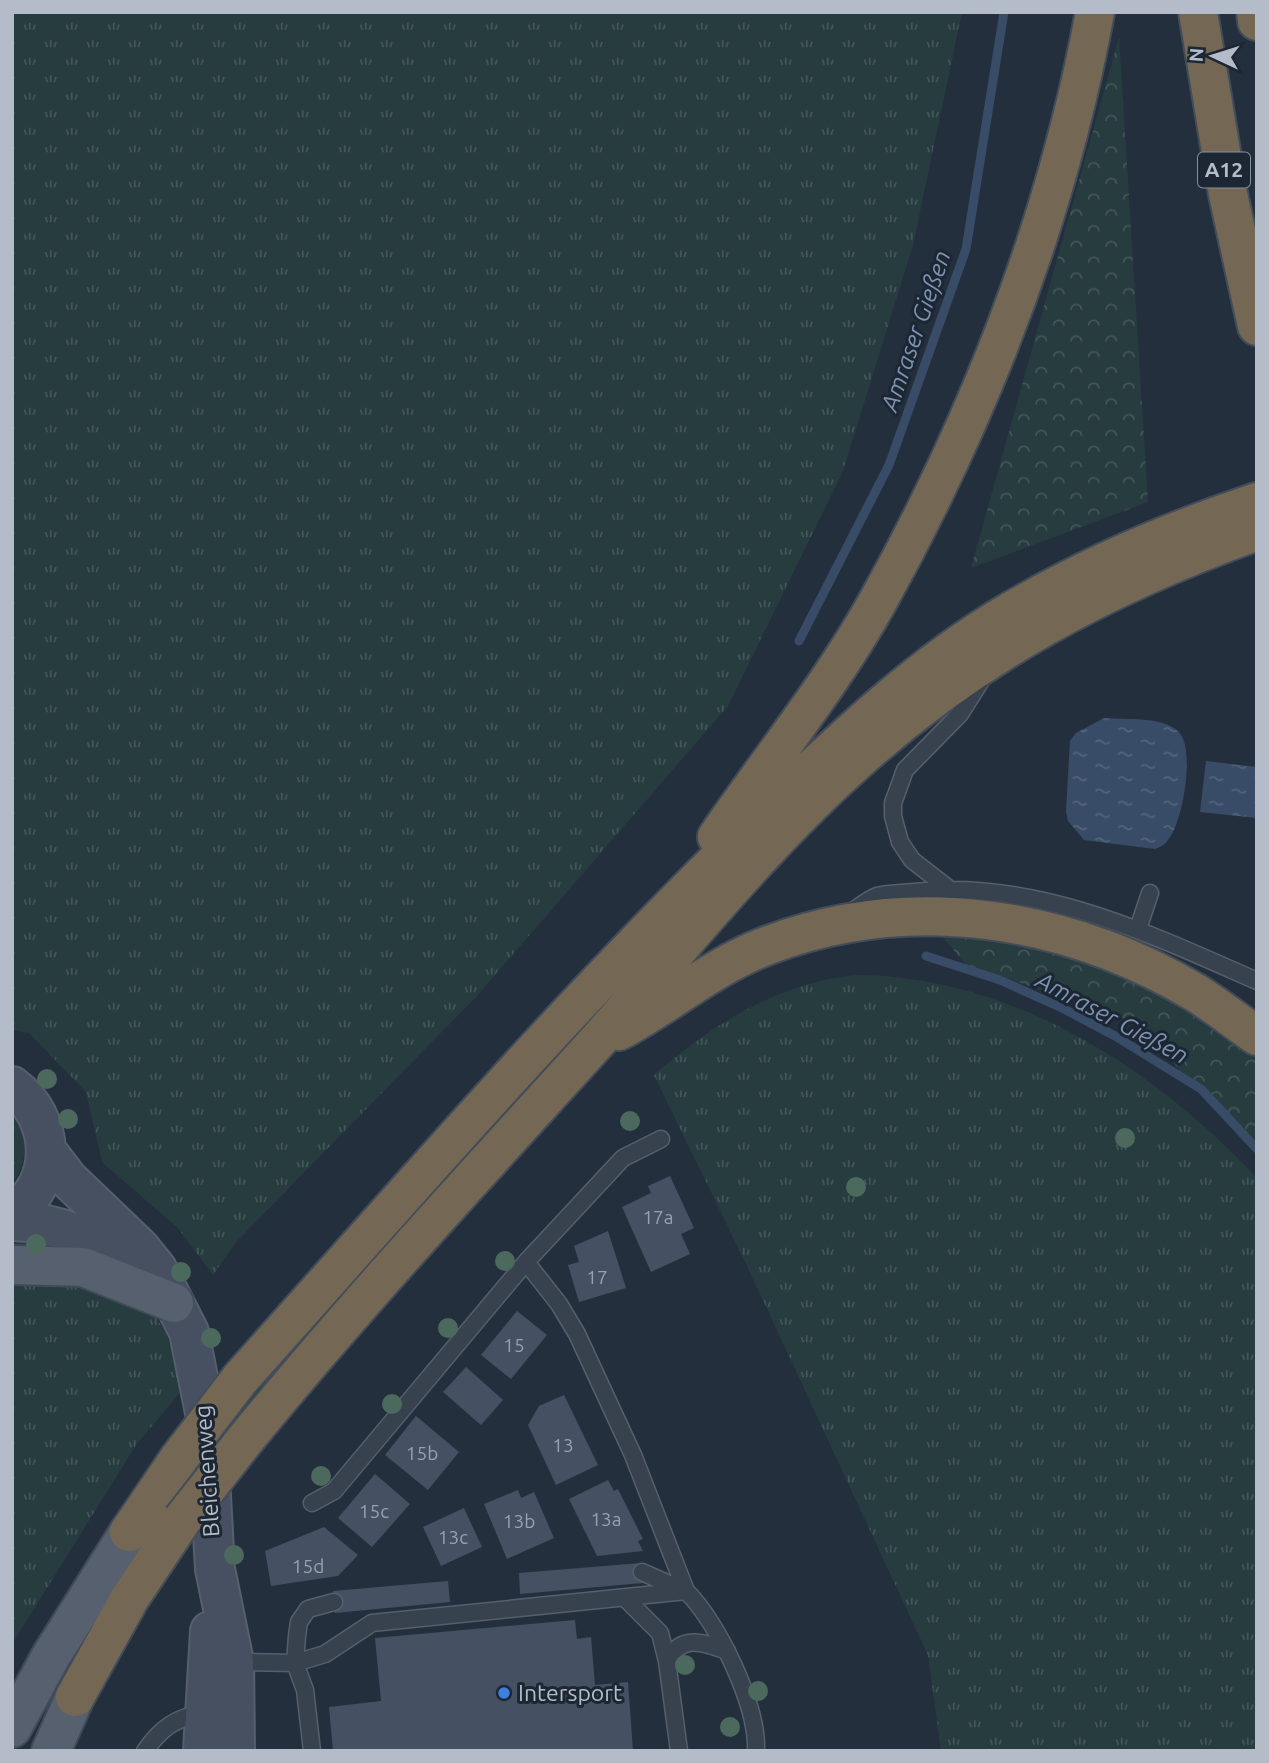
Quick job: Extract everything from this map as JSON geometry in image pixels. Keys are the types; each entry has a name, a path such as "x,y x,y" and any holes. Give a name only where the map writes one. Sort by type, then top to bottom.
{"highway":[{"path":"666,910 826,685 878,602 956,449 989,373 1035,249 1068,139 1095,12"},
{"name":"A12","path":"1198,12 1227,194 1257,326"},
{"path":"1256,12 1257,21"},
{"path":"129,1532 180,1457 240,1379 666,910 864,718 961,644 1012,610 1102,563 1171,533 1257,502"},
{"path":"75,1697 130,1598 182,1520 244,1441 424,1229 596,1043 700,921 824,792 920,707 1036,629 1121,585 1257,531"},
{"path":"596,1043 648,1015 708,974 767,945 830,926 889,916 949,915 1007,922 1066,935 1132,960 1196,993 1257,1036"}],"main road":[{"path":"12,1086 25,1096 39,1116 46,1150 46,1164 37,1187 22,1207 12,1213"},
{"name":"Bleichenweg","path":"46,1150 68,1179 140,1248 156,1269 181,1317 208,1423 215,1569 203,1751"},
{"path":"12,1221 48,1223 87,1237 134,1268 181,1317"},
{"path":"12,1265 83,1268 181,1317"},
{"path":"12,1728 23,1694 129,1532"},
{"name":"Bleichenweg","path":"215,1569 233,1662 234,1751"},
{"path":"51,1751 75,1697"}],"lane":[{"path":"948,888 912,860 900,842 892,816 895,790 914,758 970,702 995,655"},
{"path":"830,926 875,896 948,888 1015,894 1078,909 1138,929 1257,981"},
{"path":"1138,929 1150,893"},
{"path":"312,1503 334,1491 526,1262 623,1158 661,1139"},
{"path":"526,1262 559,1304 577,1334 634,1455 686,1591"},
{"path":"642,1572 686,1591 702,1606 727,1651 744,1692 756,1751"},
{"path":"233,1662 295,1662 325,1654 372,1623 686,1591"},
{"path":"626,1599 660,1633 667,1661 680,1751"},
{"path":"312,1751 305,1690 295,1662 299,1622 308,1609 334,1602"},
{"path":"667,1661 674,1648 685,1642 701,1642 727,1651"},
{"path":"145,1751 161,1729 183,1716 205,1713"}],"green space":[{"path":"12,12 962,12 913,245 843,471 728,706 475,998 236,1242 213,1275 178,1228 102,1162 86,1092 29,1033 12,1030"},
{"path":"1119,37 1148,502 971,568"},
{"path":"941,935 1048,945 1176,992 1257,1060 1257,1149 1133,1022 1006,978 972,972"},
{"path":"858,975 915,980 971,992 1025,1011 1077,1036 1126,1066 1173,1100 1257,1178 1257,1751 941,1751 928,1655 748,1268 654,1075 676,1056 748,1008 801,986"},
{"path":"12,1115 24,1141 24,1158 12,1184"},
{"path":"28,1235 68,1238 139,1289 167,1335 183,1389 136,1445 12,1644 12,1244"}],"water":[{"path":"1104,718 1163,723 1178,731 1183,740 1187,768 1183,802 1167,842 1155,849 1084,840 1068,821 1066,811 1070,741 1076,733"},
{"path":"1206,761 1257,767 1257,818 1200,812"}],"building":[{"path":"670,1176 694,1228 681,1234 690,1254 651,1272 622,1207 651,1193 648,1186"},
{"path":"608,1231 626,1288 579,1302 568,1265 579,1262 574,1246"},
{"path":"517,1311 547,1335 511,1379 481,1355"},
{"path":"466,1367 503,1400 481,1425 443,1392"},
{"path":"564,1395 598,1465 556,1485 528,1425 539,1406"},
{"path":"416,1416 459,1452 428,1490 385,1455"},
{"path":"375,1474 410,1504 372,1547 338,1518"},
{"path":"608,1480 614,1491 618,1489 643,1539 638,1541 643,1551 597,1556 569,1499"},
{"path":"518,1490 521,1498 534,1492 554,1538 507,1559 484,1504"},
{"path":"464,1508 482,1547 441,1566 423,1527"},
{"path":"324,1527 358,1555 338,1576 271,1586 265,1551"},
{"path":"641,1563 643,1583 520,1594 519,1573"},
{"path":"448,1581 450,1602 335,1613 333,1591"},
{"name":"Intersport","path":"575,1620 577,1639 591,1637 595,1685 628,1682 633,1751 333,1751 329,1707 381,1701 375,1638"}],"waterway":[{"name":"Amraser Gießen","path":"799,641 889,465 966,249 1004,12"},
{"name":"Amraser Gießen","path":"926,956 1000,980 1115,1036 1201,1089 1257,1149"}],"place":[{"name":"Intersport","path":"504,1693"}]}
